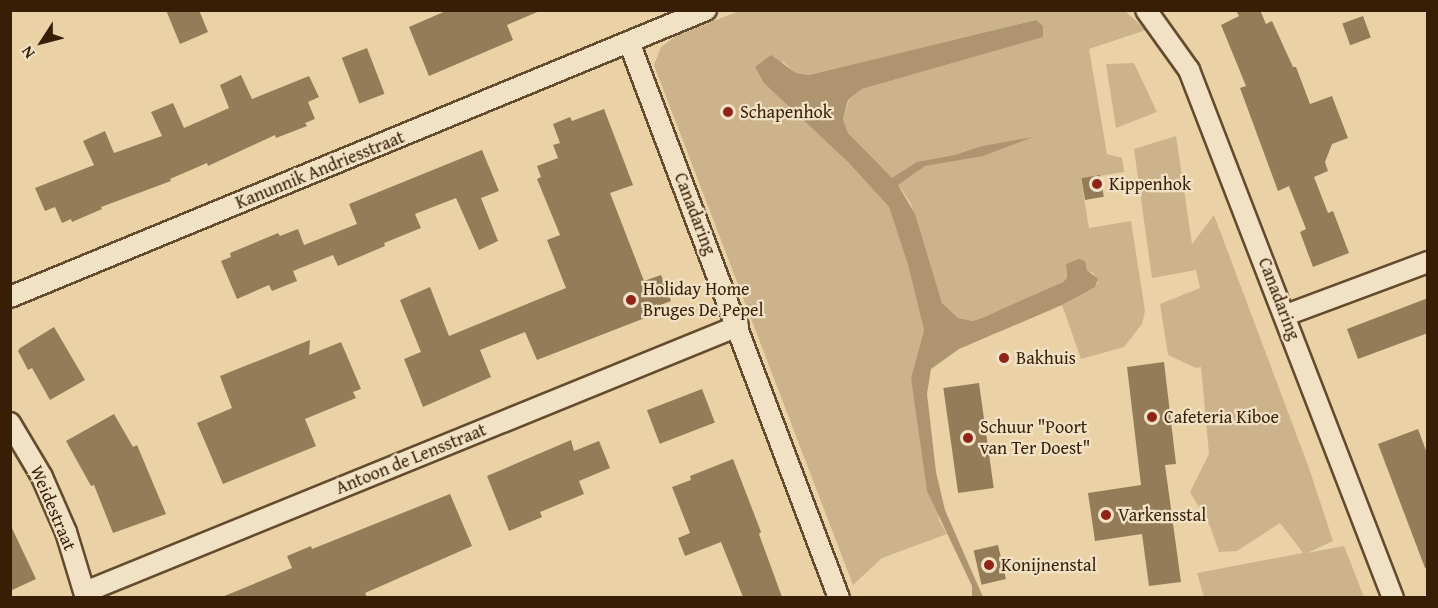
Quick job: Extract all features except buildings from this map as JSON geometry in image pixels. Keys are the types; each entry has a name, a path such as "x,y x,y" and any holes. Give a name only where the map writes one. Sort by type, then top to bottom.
{"street":[{"path":"629,42 706,10"},
{"name":"Canadaring","path":"1146,10 1189,70 1394,597"},
{"name":"Kanunnik Andriesstraat","path":"10,297 629,42"},
{"name":"Canadaring","path":"629,42 839,597"},
{"path":"1286,315 1428,262"},
{"name":"Antoon de Lensstraat","path":"85,595 738,326"},
{"name":"Weidestraat","path":"10,423 42,477 66,532 85,595"}],"shaded area":[{"path":"739,11 1125,11 1146,30 1089,49 1107,154 1122,158 1124,172 1081,179 1089,228 1131,221 1145,311 1142,324 1124,347 1081,359 1062,305 1098,283 1093,273 1087,270 1085,262 1066,269 1067,278 1063,282 1013,305 973,321 958,318 942,303 911,204 902,190 848,133 843,119 849,100 862,89 1042,37 1036,20 809,75 796,73 781,60 847,161 889,207 908,265 924,330 911,378 939,520 947,534 882,558 853,585 654,65 661,47 676,36"},
{"path":"1036,20 1043,26 1043,37 862,89 848,100 843,119 848,133 892,178 917,162 955,155 982,146 1033,137 983,156 925,166 898,185 915,214 942,303 958,318 973,321 1063,282 1067,278 1066,264 1079,259 1085,261 1087,270 1098,279 1095,287 1062,305 959,349 931,369 927,394 936,472 945,510 983,597 972,597 972,586 927,491 911,378 924,330 908,265 889,207 847,161 764,83 755,67 771,55 796,73 809,75"},
{"path":"1134,63 1157,112 1116,128 1106,64"},
{"path":"1176,136 1192,244 1214,215 1309,468 1333,541 1307,553 1344,546 1364,597 1204,597 1197,573 1303,553 1280,523 1237,551 1219,552 1210,526 1190,492 1209,454 1201,367 1196,368 1168,355 1160,304 1200,288 1196,270 1152,278 1134,149"}],"place":[{"name":"Schapenhok","path":"728,112"},
{"name":"Kippenhok","path":"1097,184"},
{"name":"Holiday Home Bruges De Pepel","path":"631,300"},
{"name":"Bakhuis","path":"1004,358"},
{"name":"Cafeteria Kiboe","path":"1152,417"},
{"name":"Schuur \"Poort van Ter Doest\"","path":"968,438"},
{"name":"Varkensstal","path":"1106,515"},
{"name":"Konijnenstal","path":"989,565"}]}
